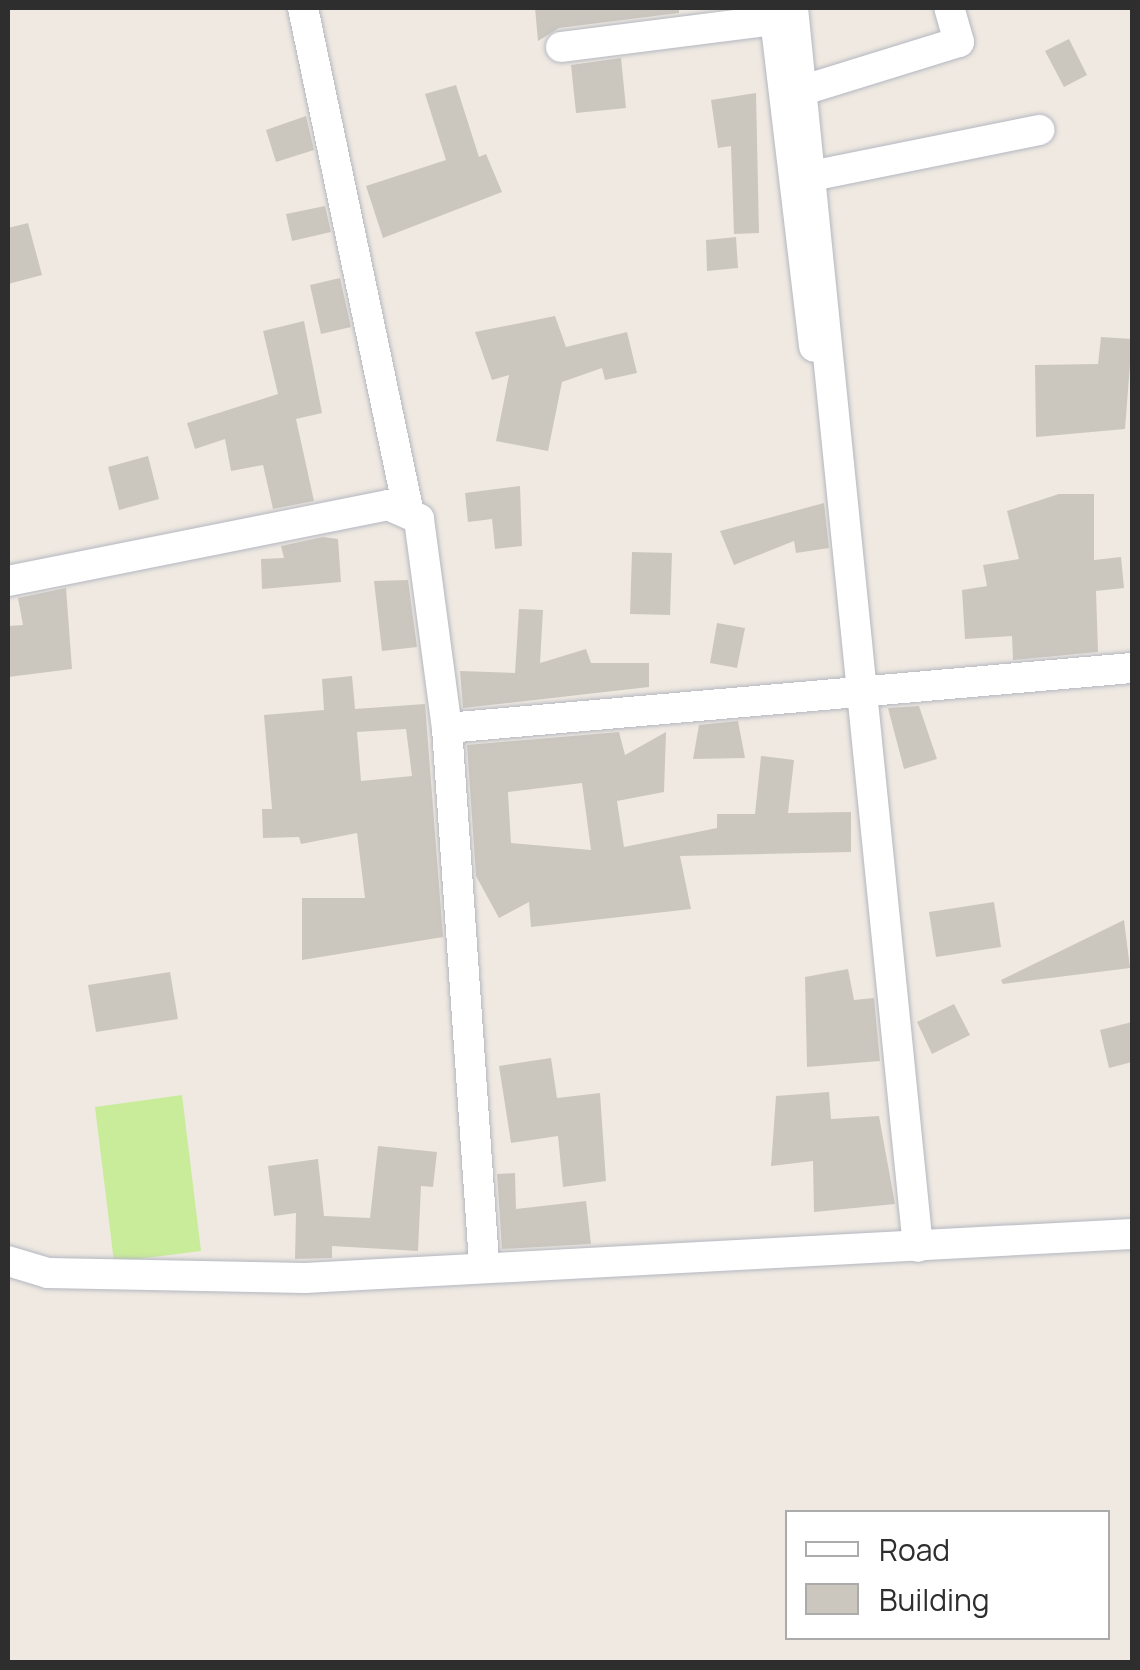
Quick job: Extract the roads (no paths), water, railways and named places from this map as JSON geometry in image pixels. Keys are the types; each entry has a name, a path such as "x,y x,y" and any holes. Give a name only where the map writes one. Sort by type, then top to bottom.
{"street":[{"path":"302,8 408,508 426,535 447,728 484,1263"},
{"path":"808,89 959,42 949,8"},
{"path":"781,12 808,89 845,456 859,688 918,1247"},
{"path":"561,47 781,12"},
{"path":"781,12 825,424 845,456"},
{"path":"816,175 1040,130"},
{"path":"8,581 408,508"},
{"path":"447,728 859,688 1132,668"},
{"path":"8,1260 48,1273 180,1280 1132,1234"}]}
